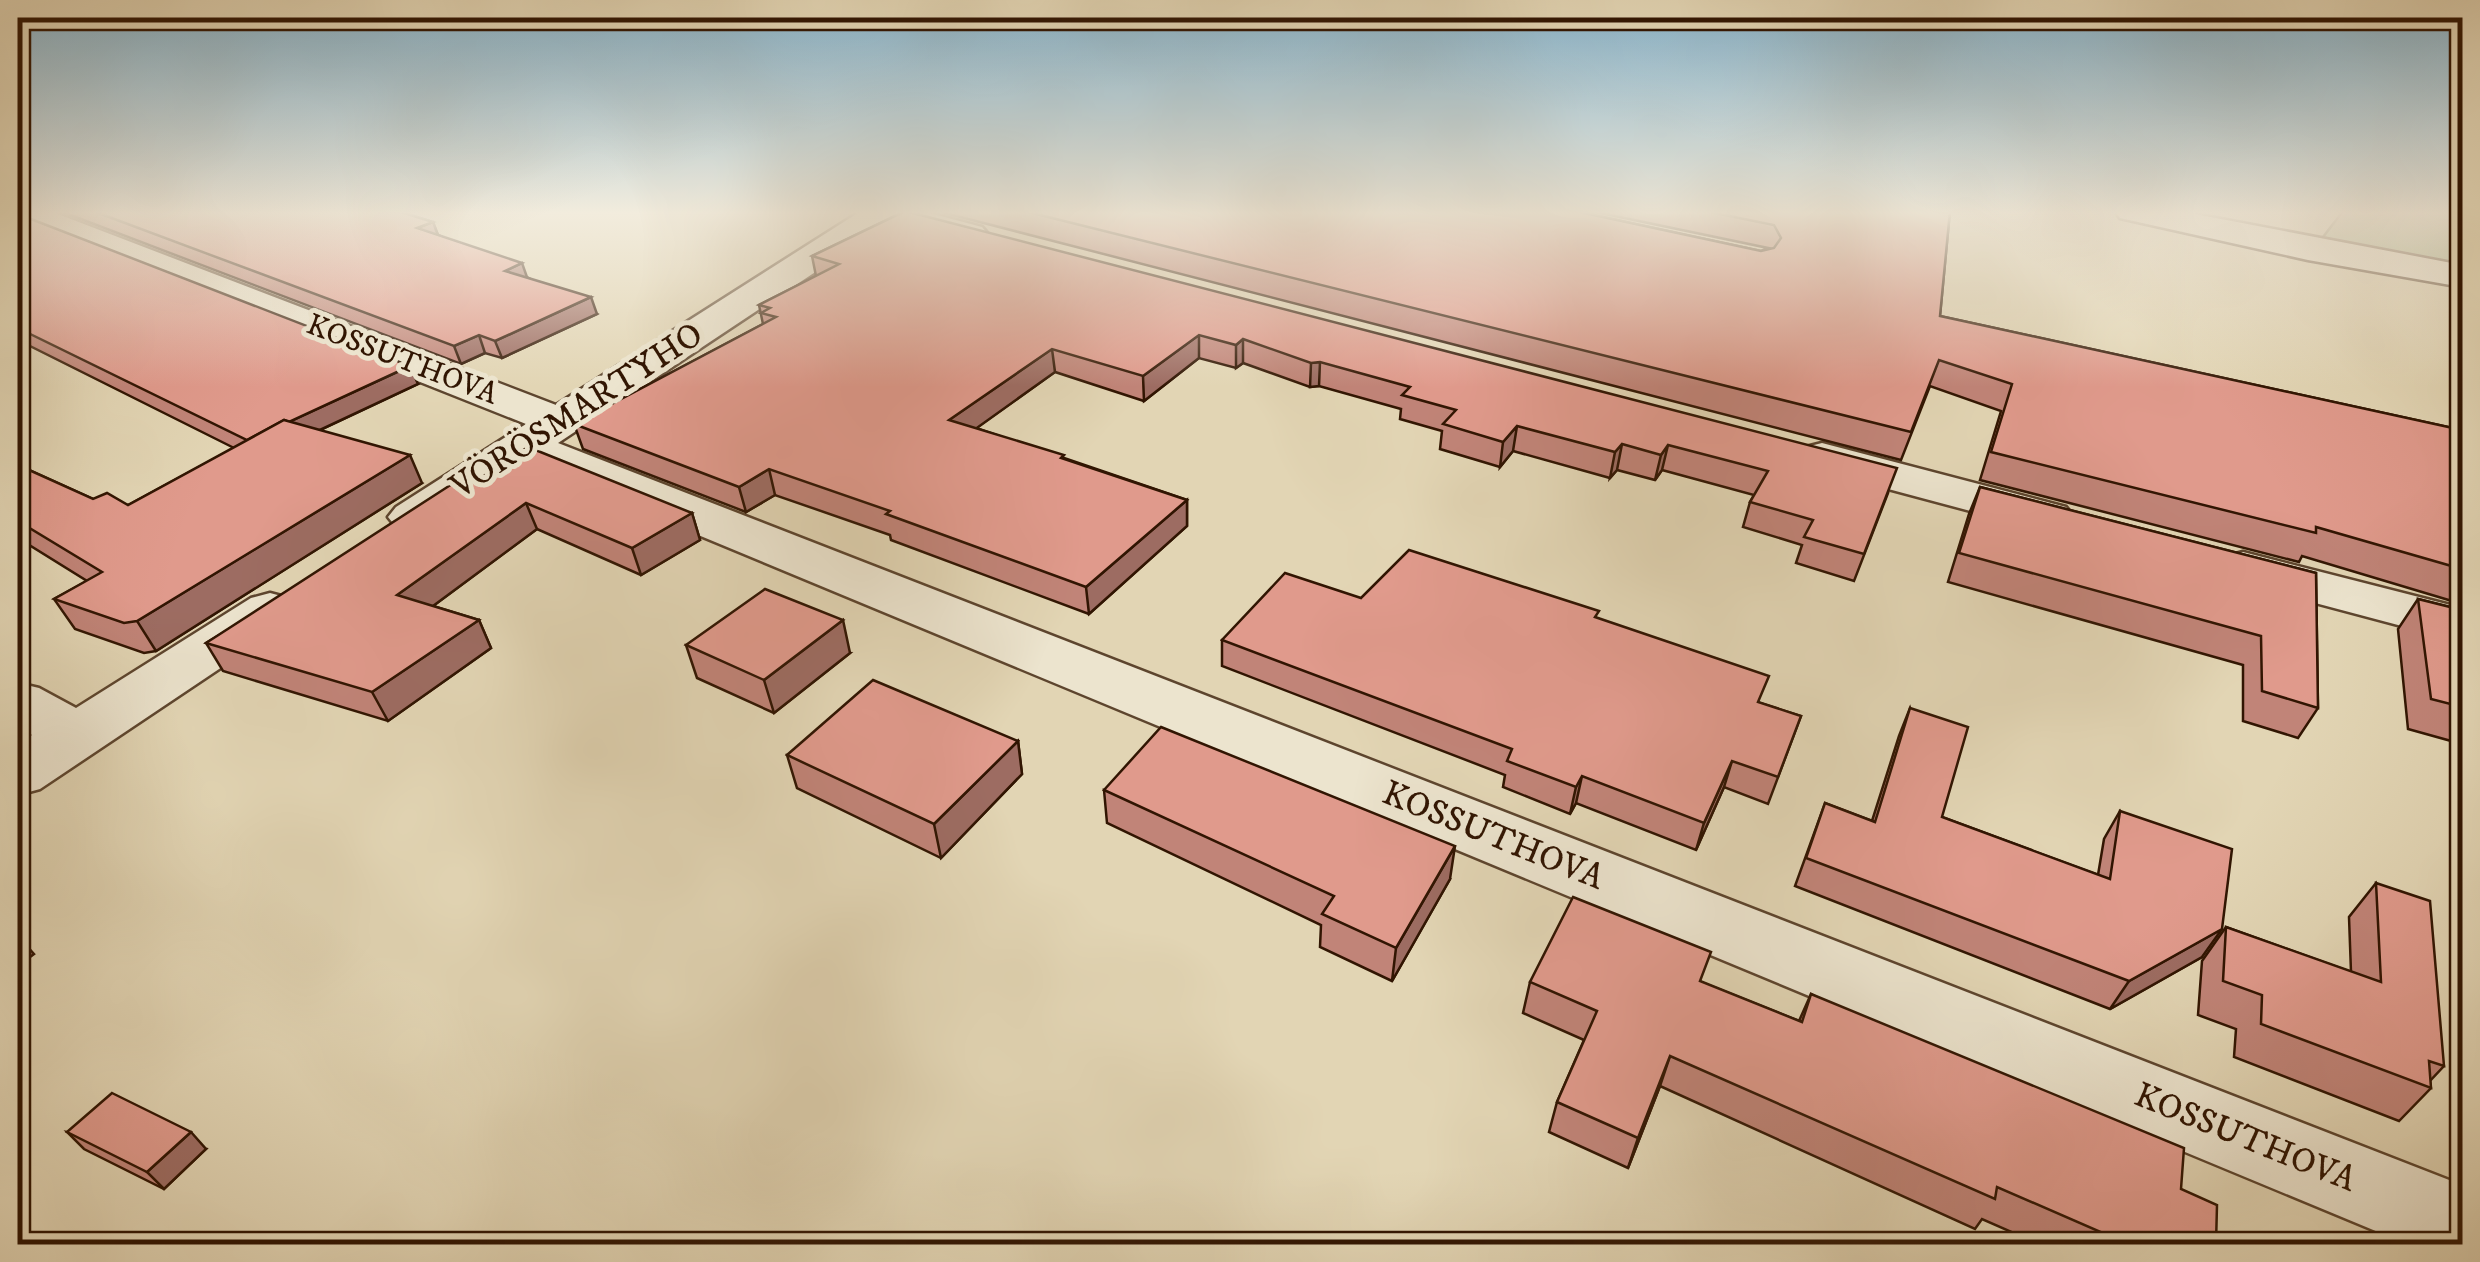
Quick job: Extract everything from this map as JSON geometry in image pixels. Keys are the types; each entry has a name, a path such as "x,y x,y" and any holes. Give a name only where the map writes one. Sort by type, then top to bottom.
{"street":[{"name":"KOSSUTHOVA","path":"158,270 542,434 2462,1226"},
{"name":"VÖRÖSMARTYHO","path":"375,542 794,270"},
{"path":"2426,270 2462,276"},
{"path":"1786,448 2095,529"},
{"path":"2211,559 2462,625"},
{"path":"18,774 309,584"},
{"path":"18,702 77,734"}],"building":[{"path":"18,270 162,270 410,366 247,440 18,328"},
{"path":"250,270 507,270 591,297 495,341 479,335 454,346"},
{"path":"828,270 1132,270 1897,468 1864,554 1804,537 1813,520 1750,502 1768,471 1668,445 1661,455 1622,444 1615,452 1517,426 1503,442 1443,424 1456,410 1402,395 1410,387 1320,362 1311,363 1243,339 1236,345 1199,335 1143,376 1052,349 949,420 1064,455 1061,458 1187,500 1086,587 769,469 739,487 574,424 776,317 761,313 770,308 759,305"},
{"path":"1260,270 1944,270 1940,316 2462,430 2462,569 2316,527 2316,533 1991,452 2012,384 1939,360 1911,432"},
{"path":"284,420 410,455 137,621 124,623 54,599 102,572 18,521 18,465 93,499 107,493 128,505"},
{"path":"528,447 692,513 632,548 526,503 397,595 479,620 372,692 206,643 469,473 482,477"},
{"path":"1980,487 2316,573 2318,708 2262,691 2261,636 1959,553"},
{"path":"1409,550 1599,611 1595,617 1769,676 1758,702 1801,716 1778,777 1732,761 1704,823 1582,776 1576,787 1507,761 1512,749 1222,640 1285,573 1361,598"},
{"path":"765,589 843,620 764,680 686,645"},
{"path":"2418,599 2462,610 2462,707 2431,699"},
{"path":"873,680 1018,741 934,824 787,755"},
{"path":"1910,708 1968,727 1942,817 2110,879 2120,811 2232,849 2222,929 2129,981 1806,858 1825,803 1875,822"},
{"path":"1161,727 1455,846 1396,948 1322,914 1334,896 1104,790"},
{"path":"2376,883 2430,901 2444,1066 2429,1061 2431,1088 2261,1024 2262,995 2223,981 2226,927 2381,982"},
{"path":"1573,897 1711,952 1700,981 1802,1022 1811,994 2184,1148 2181,1189 2217,1205 2216,1244 2128,1244 1997,1187 1995,1199 1670,1056 1638,1138 1557,1102 1597,1011 1530,982"},
{"path":"112,1093 191,1132 147,1172 67,1132"}]}
